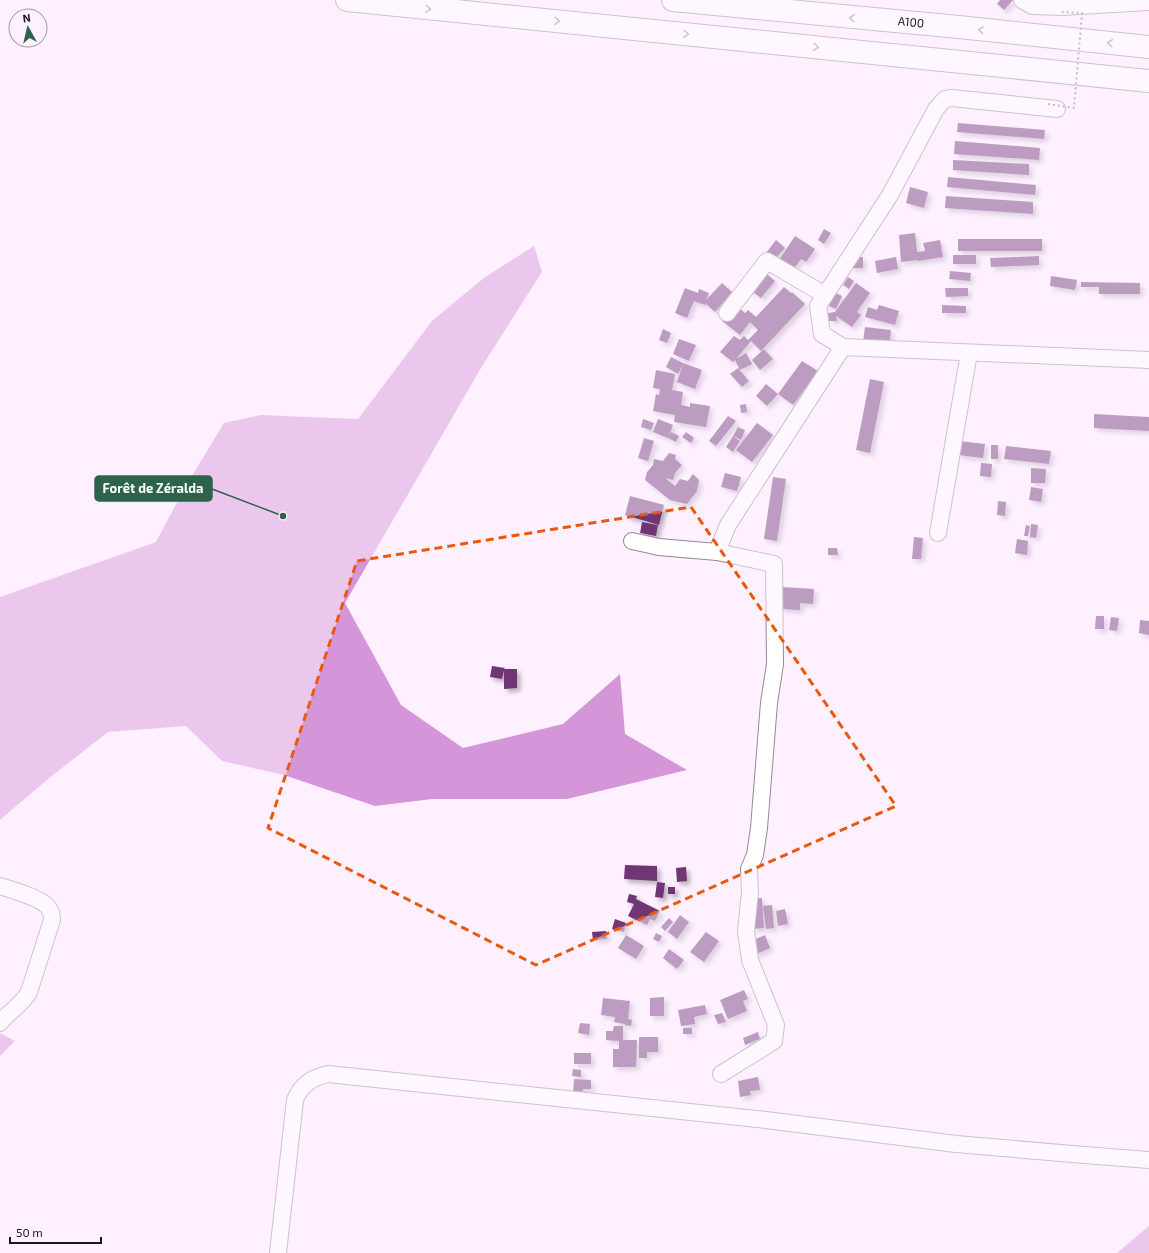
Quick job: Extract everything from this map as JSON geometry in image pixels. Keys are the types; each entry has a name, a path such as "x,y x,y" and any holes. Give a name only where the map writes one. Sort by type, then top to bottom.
{"highway":[{"path":"347,0 1149,81"},
{"name":"A100","path":"673,0 959,27 1149,47"}],"street":[{"path":"1022,0 1032,6 1062,7 1149,2"},
{"path":"1051,107 952,98 945,99 936,109 890,196 818,306 822,334 843,347 1149,360"},
{"path":"727,313 767,261 825,295"},
{"path":"717,552 728,525 843,347"},
{"path":"938,533 968,352"},
{"path":"632,541 659,547 717,552 774,564 775,664 768,703 759,828 754,855 749,869 750,892 746,931 750,960 776,1025 774,1041 721,1074"},
{"path":"0,886 21,892 42,902 50,910 52,920 29,992 23,1001 0,1023"},
{"path":"278,1253 295,1100 302,1087 307,1082 313,1078 328,1074 766,1120 956,1144 1149,1160"}],"path":[{"path":"1051,107 1074,108 1082,13 1059,12"}],"highlighted area":[{"path":"691,507 896,806 536,965 268,828 357,561"}],"shaded area":[{"path":"534,246 542,272 481,368 345,603 401,705 463,748 563,724 620,674 625,734 687,770 567,799 432,799 375,806 284,775 222,761 186,726 108,732 48,779 0,820 0,597 156,542 184,489 224,423 261,415 358,419 432,321 485,277"},
{"path":"0,1033 15,1041 0,1056"},
{"path":"1149,1226 1149,1253 1117,1253"}],"building":[{"path":"1000,0 1013,0 1004,10 997,4"},
{"path":"958,123 1045,130 1044,139 957,132"},
{"path":"955,141 1040,148 1039,160 954,154"},
{"path":"953,160 1029,164 1029,175 953,170"},
{"path":"948,177 1036,185 1035,195 947,187"},
{"path":"910,187 928,192 924,208 906,203"},
{"path":"946,196 1033,202 1033,214 945,208"},
{"path":"824,229 831,233 824,244 818,240"},
{"path":"915,233 917,252 925,251 923,243 940,240 943,257 901,262 899,235"},
{"path":"795,236 815,249 806,262 801,259 791,272 777,263"},
{"path":"958,239 1042,239 1042,251 958,251"},
{"path":"776,240 785,248 774,260 766,253"},
{"path":"953,255 976,255 976,264 953,264"},
{"path":"1039,256 1039,265 991,267 990,258"},
{"path":"851,257 863,257 863,268 851,268"},
{"path":"896,257 898,269 877,273 875,261"},
{"path":"763,271 775,281 761,298 748,288"},
{"path":"950,271 971,273 970,281 949,279"},
{"path":"1051,276 1077,280 1075,290 1050,286"},
{"path":"848,277 854,281 849,289 843,285"},
{"path":"1081,282 1140,283 1140,294 1099,294 1099,287 1081,287"},
{"path":"722,283 732,292 715,312 705,303 705,305 694,301 687,318 675,313 685,288 698,293 699,289 709,293 706,300"},
{"path":"856,283 870,293 857,312 861,315 852,327 836,316 837,321 829,321 828,313 835,312"},
{"path":"784,287 805,304 761,351 751,341 736,359 746,353 752,364 740,370 735,360 733,362 720,352 734,336 740,340 744,336 748,340 758,330 750,322 740,335 722,321 735,305 745,313 748,310 756,317"},
{"path":"945,288 968,288 968,296 946,297"},
{"path":"829,290 842,296 836,309 823,303"},
{"path":"879,305 899,311 895,325 865,317 868,307 877,310"},
{"path":"942,305 966,306 966,313 942,313"},
{"path":"865,327 891,330 889,348 863,342"},
{"path":"663,329 671,333 667,343 659,340"},
{"path":"679,339 696,345 689,361 673,354"},
{"path":"764,349 773,359 760,370 752,360"},
{"path":"671,357 702,370 695,389 677,382 683,364 678,374 666,367"},
{"path":"802,361 818,371 793,405 778,394"},
{"path":"738,368 749,381 742,387 730,374"},
{"path":"656,370 675,374 672,390 683,392 681,405 690,407 690,403 710,406 706,427 674,422 675,415 653,411 656,394 659,395 660,389 653,388"},
{"path":"870,379 884,382 870,453 856,450"},
{"path":"766,384 778,394 767,406 756,396"},
{"path":"746,404 747,412 741,413 740,405"},
{"path":"1094,414 1149,417 1149,431 1094,428"},
{"path":"728,416 736,421 716,446 709,441"},
{"path":"643,419 654,423 651,430 641,427"},
{"path":"658,419 673,425 668,438 653,432"},
{"path":"757,423 773,435 752,462 736,450"},
{"path":"738,427 745,430 741,440 733,436"},
{"path":"671,432 679,436 676,442 668,438"},
{"path":"686,432 694,438 691,443 682,437"},
{"path":"733,436 740,441 733,452 726,447"},
{"path":"644,438 654,441 648,461 638,458"},
{"path":"959,441 985,444 983,458 958,455"},
{"path":"991,445 998,445 998,459 991,459"},
{"path":"1006,446 1051,451 1049,464 1004,459"},
{"path":"669,453 676,455 675,459 682,465 675,473 673,480 665,478 675,486 680,479 688,481 693,474 699,480 697,491 687,504 670,500 645,480 647,472 653,465 654,459 663,461"},
{"path":"981,463 992,464 991,477 980,476"},
{"path":"1031,468 1046,469 1045,483 1031,483"},
{"path":"725,473 741,477 737,491 721,487"},
{"path":"773,477 786,479 777,541 764,539"},
{"path":"1031,487 1043,489 1041,502 1029,500"},
{"path":"630,496 664,505 659,525 625,515"},
{"path":"998,501 1006,502 1005,516 997,515"},
{"path":"642,522 658,525 656,536 640,533"},
{"path":"1031,524 1038,525 1036,538 1030,537"},
{"path":"1026,525 1030,526 1028,536 1024,536"},
{"path":"914,537 923,538 921,559 912,559"},
{"path":"1017,539 1028,541 1027,555 1015,553"},
{"path":"828,548 837,548 838,555 828,555"},
{"path":"782,587 814,589 813,604 800,603 800,610 781,609"},
{"path":"1096,616 1104,616 1104,629 1095,629"},
{"path":"1111,617 1119,618 1117,631 1109,630"},
{"path":"1140,620 1149,621 1149,635 1139,633"},
{"path":"492,666 505,668 504,669 517,669 517,688 504,689 504,671 502,679 490,677"},
{"path":"625,865 657,866 657,881 624,879"},
{"path":"686,867 687,881 677,882 676,868"},
{"path":"657,882 665,883 663,898 655,897"},
{"path":"668,887 675,887 675,894 668,894"},
{"path":"629,894 637,896 636,899 660,911 655,921 650,919 647,925 628,916 634,904 627,902"},
{"path":"762,898 764,928 753,929 750,899"},
{"path":"772,905 774,928 766,929 763,906"},
{"path":"785,909 788,924 778,926 776,911"},
{"path":"680,915 689,922 677,939 668,932"},
{"path":"669,918 673,922 665,931 661,927"},
{"path":"615,919 626,923 624,932 612,929"},
{"path":"606,931 607,939 593,940 592,932"},
{"path":"706,932 719,941 704,962 690,952"},
{"path":"656,933 662,936 659,942 653,939"},
{"path":"626,935 644,946 636,959 618,948"},
{"path":"765,935 770,948 754,955 749,942"},
{"path":"669,949 684,960 677,969 663,958"},
{"path":"744,990 748,999 743,1001 747,1011 728,1019 720,1000"},
{"path":"664,997 664,1016 650,1016 650,998"},
{"path":"603,998 630,1001 628,1019 632,1020 631,1026 614,1022 615,1017 601,1015"},
{"path":"705,1005 707,1014 694,1017 695,1024 681,1026 678,1010"},
{"path":"722,1013 726,1022 718,1024 714,1015"},
{"path":"580,1023 590,1024 589,1035 578,1033"},
{"path":"614,1026 623,1026 623,1040 637,1040 636,1067 613,1067 613,1049 619,1049 619,1041 606,1040 606,1031 613,1031"},
{"path":"683,1028 692,1028 692,1034 683,1034"},
{"path":"758,1032 760,1039 745,1045 743,1038"},
{"path":"639,1037 658,1037 658,1052 647,1052 647,1058 639,1058"},
{"path":"574,1053 591,1053 591,1064 574,1064"},
{"path":"573,1069 581,1070 581,1077 572,1076"},
{"path":"758,1077 760,1090 750,1091 751,1095 740,1097 738,1081"},
{"path":"574,1079 591,1080 591,1089 583,1089 582,1095 573,1094"}],"place":[{"name":"Forêt de Zéralda","path":"283,516"}]}
